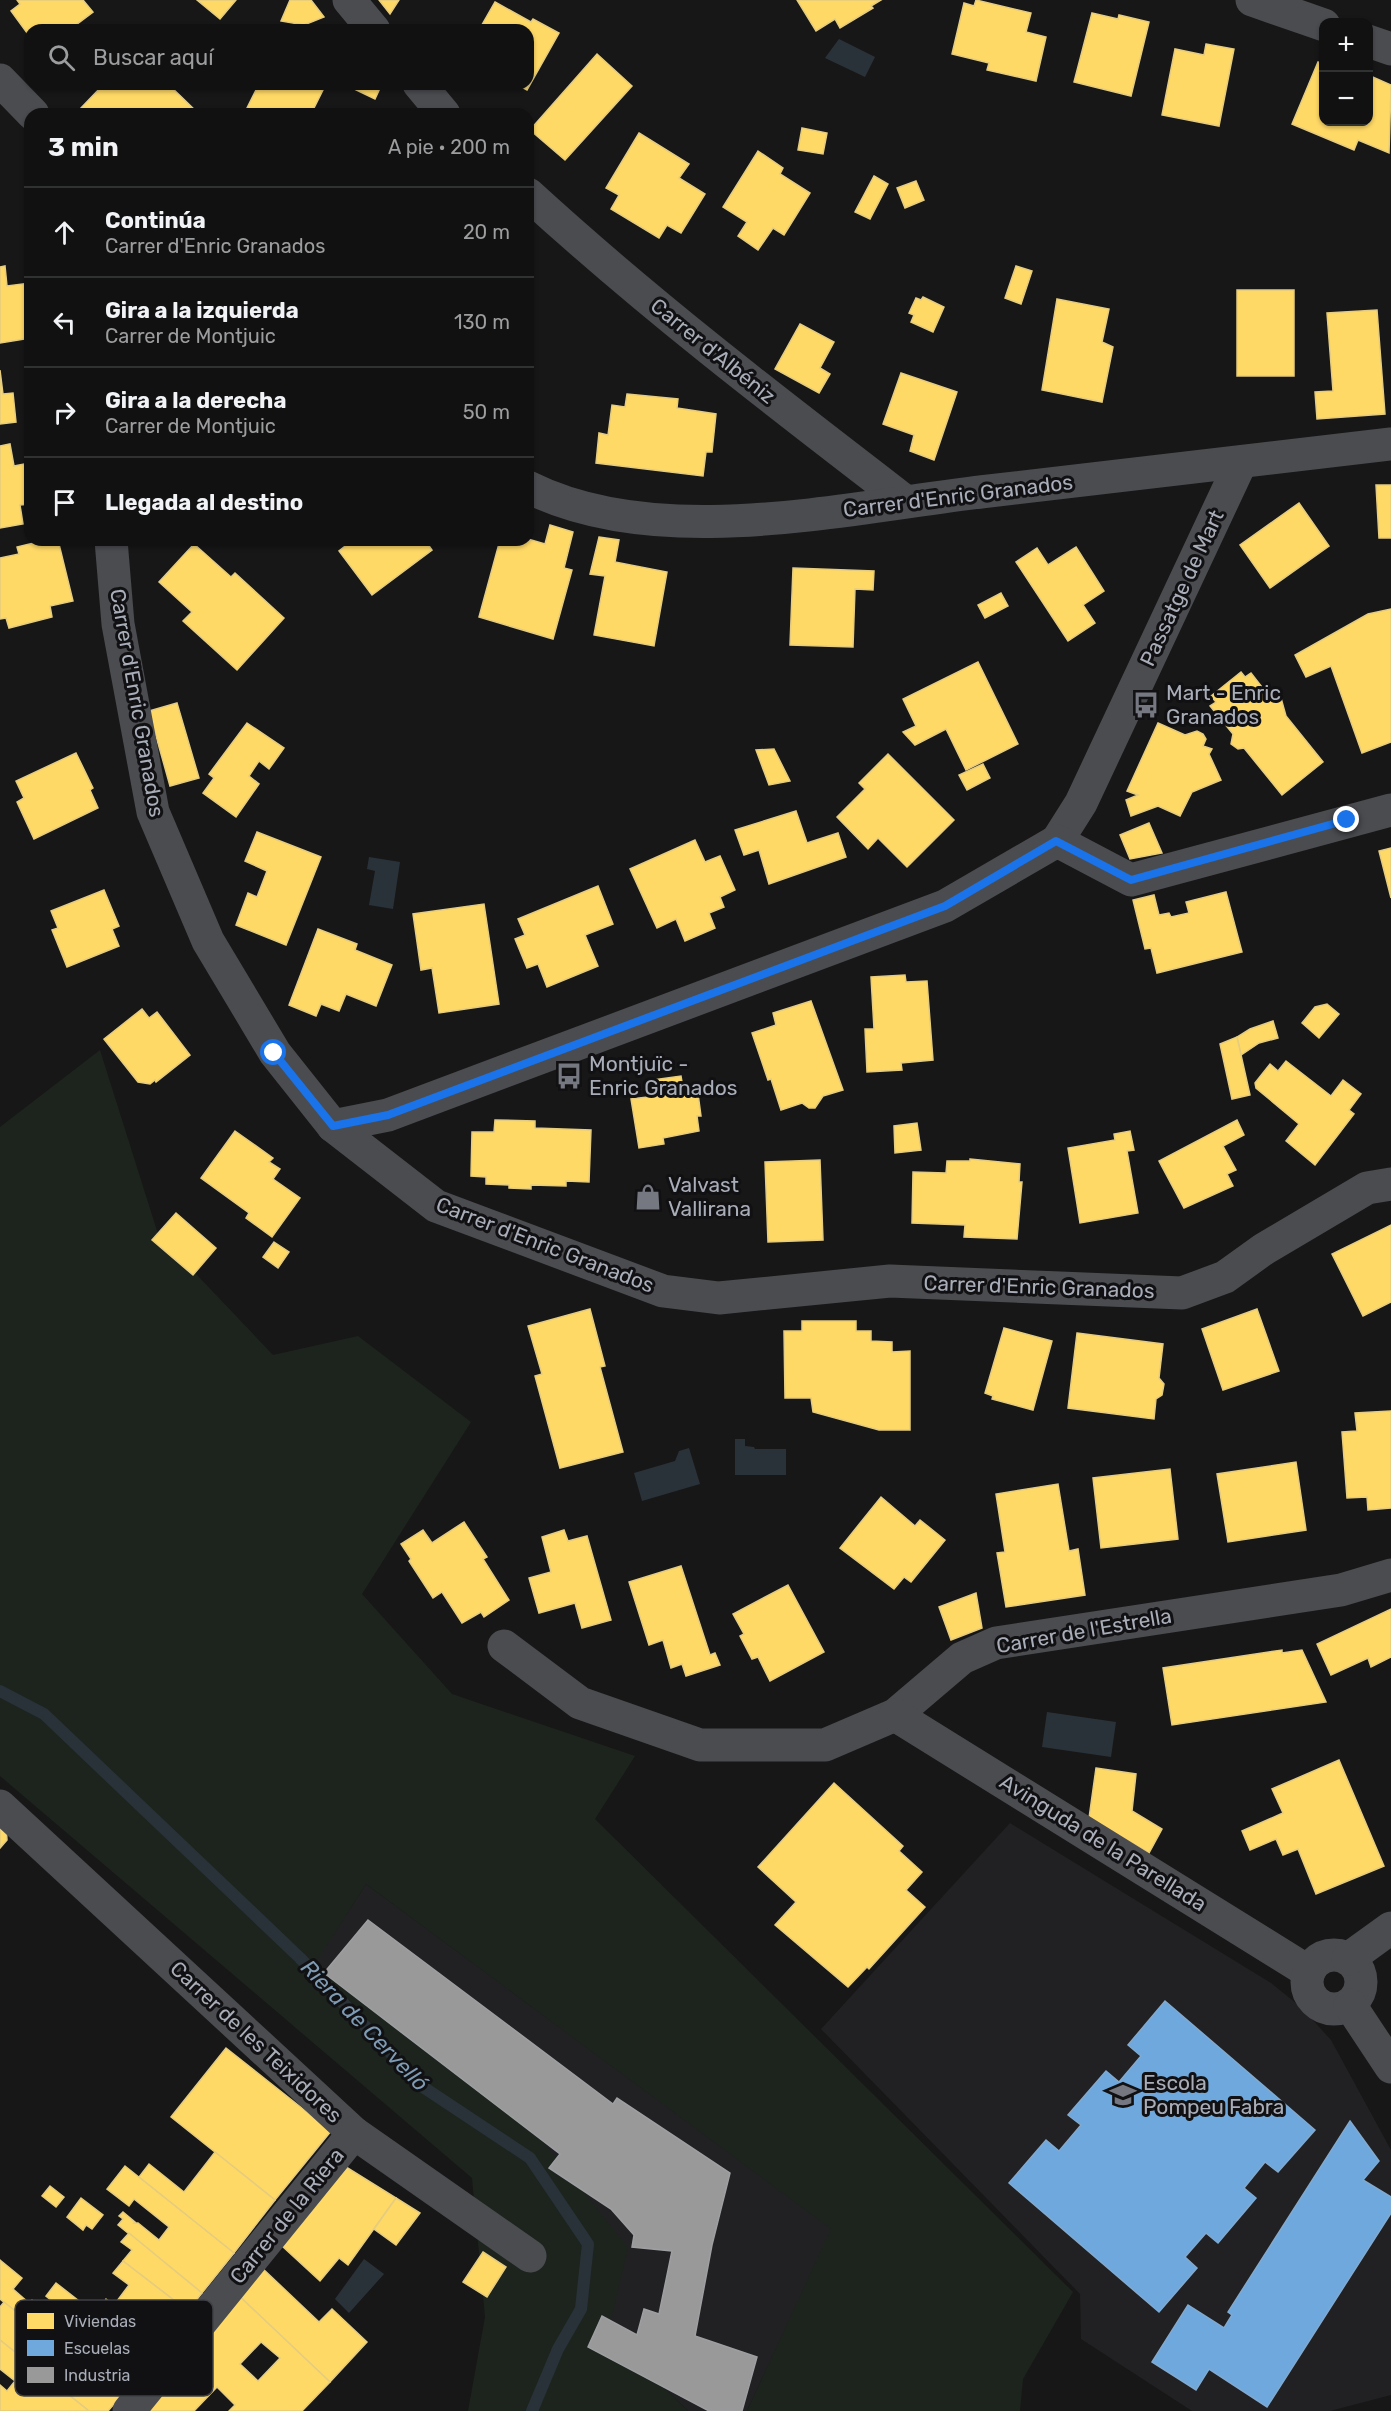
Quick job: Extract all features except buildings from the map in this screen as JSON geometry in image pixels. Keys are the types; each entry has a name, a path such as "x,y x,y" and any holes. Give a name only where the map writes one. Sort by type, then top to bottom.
{"street":[{"path":"349,0 369,24"},
{"path":"1252,0 1319,24"},
{"path":"1373,43 1391,49"},
{"path":"0,80 27,108"},
{"path":"424,90 439,108"},
{"name":"Carrer d'Albéniz","path":"534,199 598,258 744,378 905,501"},
{"name":"Carrer d'Enric Granados","path":"534,490 557,501 624,516 713,520 802,518 905,501 1391,444"},
{"name":"Passatge de Mart","path":"1056,841 1081,803 1241,462"},
{"name":"Carrer d'Enric Granados","path":"112,546 118,624 153,812 208,941 274,1053 333,1126 436,1206 663,1291 719,1298 890,1281 1182,1293 1225,1277 1264,1249 1367,1188 1391,1184"},
{"path":"333,1126 388,1115 945,906 1056,841 1131,880 1391,810"},
{"name":"Carrer de l'Estrella","path":"504,1646 580,1703 700,1745 825,1745 895,1715 962,1658 996,1643 1341,1590 1391,1575"},
{"name":"Avinguda de la Parellada","path":"895,1715 1309,1972"},
{"name":"Carrer de les Teixidores","path":"0,1806 354,2133 530,2256"},
{"path":"1348,1959 1391,1928"},
{"path":"1341,1956 1348,1959 1358,1970 1361,1985 1359,1993 1350,2005 1327,2009 1314,2001 1308,1987 1309,1972 1326,1957 1341,1956"},
{"path":"1350,2005 1391,2067"},
{"name":"Carrer de la Riera","path":"213,2307 354,2133"},
{"name":"Carrer de la Riera","path":"129,2411 141,2396"}],"shaded area":[{"path":"839,39 875,57 865,77 825,58"},
{"path":"369,857 400,862 393,909 369,905 375,871 367,869"},
{"path":"100,1050 158,1234 273,1355 358,1336 471,1422 362,1594 452,1694 635,1756 595,1819 1073,2292 1023,2379 1020,2411 747,2411 831,2229 366,1884 315,1964 529,2125 628,2247 608,2333 688,2411 468,2411 485,2317 472,2178 0,1776 0,1127"},
{"path":"735,1439 745,1439 745,1446 755,1449 786,1449 786,1475 735,1475"},
{"path":"689,1448 700,1484 642,1501 634,1473 675,1461 679,1451"},
{"path":"1047,1712 1116,1722 1111,1757 1042,1747"},
{"name":"Escola Pompeu Fabra","path":"1010,1823 1271,1983 1302,2008 1331,2040 1391,2150 1391,2395 1330,2411 1192,2411 1081,2339 1080,2294 821,2029"},
{"path":"366,1884 832,2229 747,2411 688,2411 608,2333 314,1964"},
{"path":"364,2259 384,2274 349,2313 335,2299"}],"waterway":[{"name":"Riera de Cervelló","path":"0,1691 44,1714 300,1958 423,2087 530,2158 588,2244 581,2309 558,2349 532,2411"}],"place":[{"name":"Mart - Enric Granados","path":"1146,705"},
{"name":"Montjuïc - Enric Granados","path":"569,1076"},
{"name":"Valvast Vallirana","path":"648,1197"},
{"name":"Escola Pompeu Fabra","path":"1123,2095"}],"route":[{"path":"274,1053 333,1126 388,1115 945,906 1056,841 1131,880 1347,820"}]}
